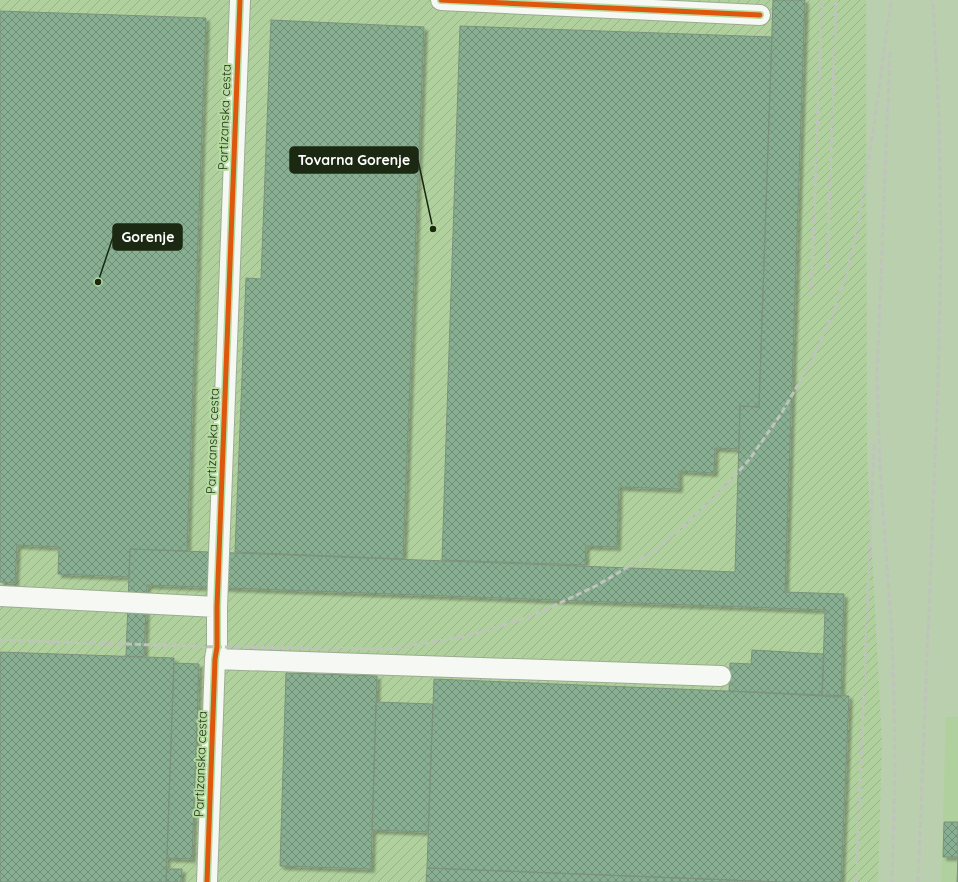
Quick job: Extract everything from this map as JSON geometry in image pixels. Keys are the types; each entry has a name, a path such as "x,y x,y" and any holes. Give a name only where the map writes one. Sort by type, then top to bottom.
{"street":[{"name":"Partizanska cesta","path":"207,882 215,659 217,648 217,607 240,0"},
{"path":"441,0 760,14"},
{"path":"0,596 217,607"},
{"path":"215,659 721,676"}],"shaded area":[{"path":"0,0 866,0 867,457 882,743 878,882 0,882"},
{"path":"946,717 958,717 958,882 941,882"}],"building":[{"path":"773,0 805,0 785,592 844,594 841,697 822,696 825,610 147,585 144,657 126,656 130,549 735,572 740,406 759,407"},
{"path":"0,11 206,18 187,551 130,549 129,577 58,574 59,547 17,545 15,583 0,582"},
{"path":"271,20 424,27 403,559 235,552 246,278 261,279"},
{"path":"460,26 772,37 759,407 740,406 739,449 715,448 714,473 679,471 679,489 619,487 617,547 586,546 585,565 442,560"},
{"path":"752,650 824,654 822,696 729,691 730,663 751,664"},
{"path":"0,652 174,658 166,882 0,882"},
{"path":"174,663 199,664 192,859 167,858"},
{"path":"286,673 377,676 371,869 280,866"},
{"path":"434,679 849,696 841,882 780,882 427,868"},
{"path":"376,702 433,704 428,832 372,830"},
{"path":"944,822 958,822 958,857 943,857"},
{"path":"958,857 958,882 957,882"},
{"path":"427,868 780,882 426,882"},
{"path":"167,869 182,869 181,882 166,882"}],"railway":[{"path":"811,296 822,0"},
{"path":"827,269 836,0"},
{"path":"0,640 217,647 391,649 473,635 534,615 596,586 654,551 714,498 749,460 781,414 813,359 834,311 848,269 858,227 891,0"},
{"path":"918,882 938,384 941,248 939,121 933,0"},
{"path":"890,52 877,374 880,469 892,636 894,703 895,774 892,882"},
{"path":"856,882 874,444"}],"cycle path":[{"path":"207,882 215,659 217,647 217,607 240,0"},
{"path":"441,0 760,15"}],"place":[{"name":"Tovarna Gorenje","path":"433,229"},
{"name":"Gorenje","path":"98,282"}]}
